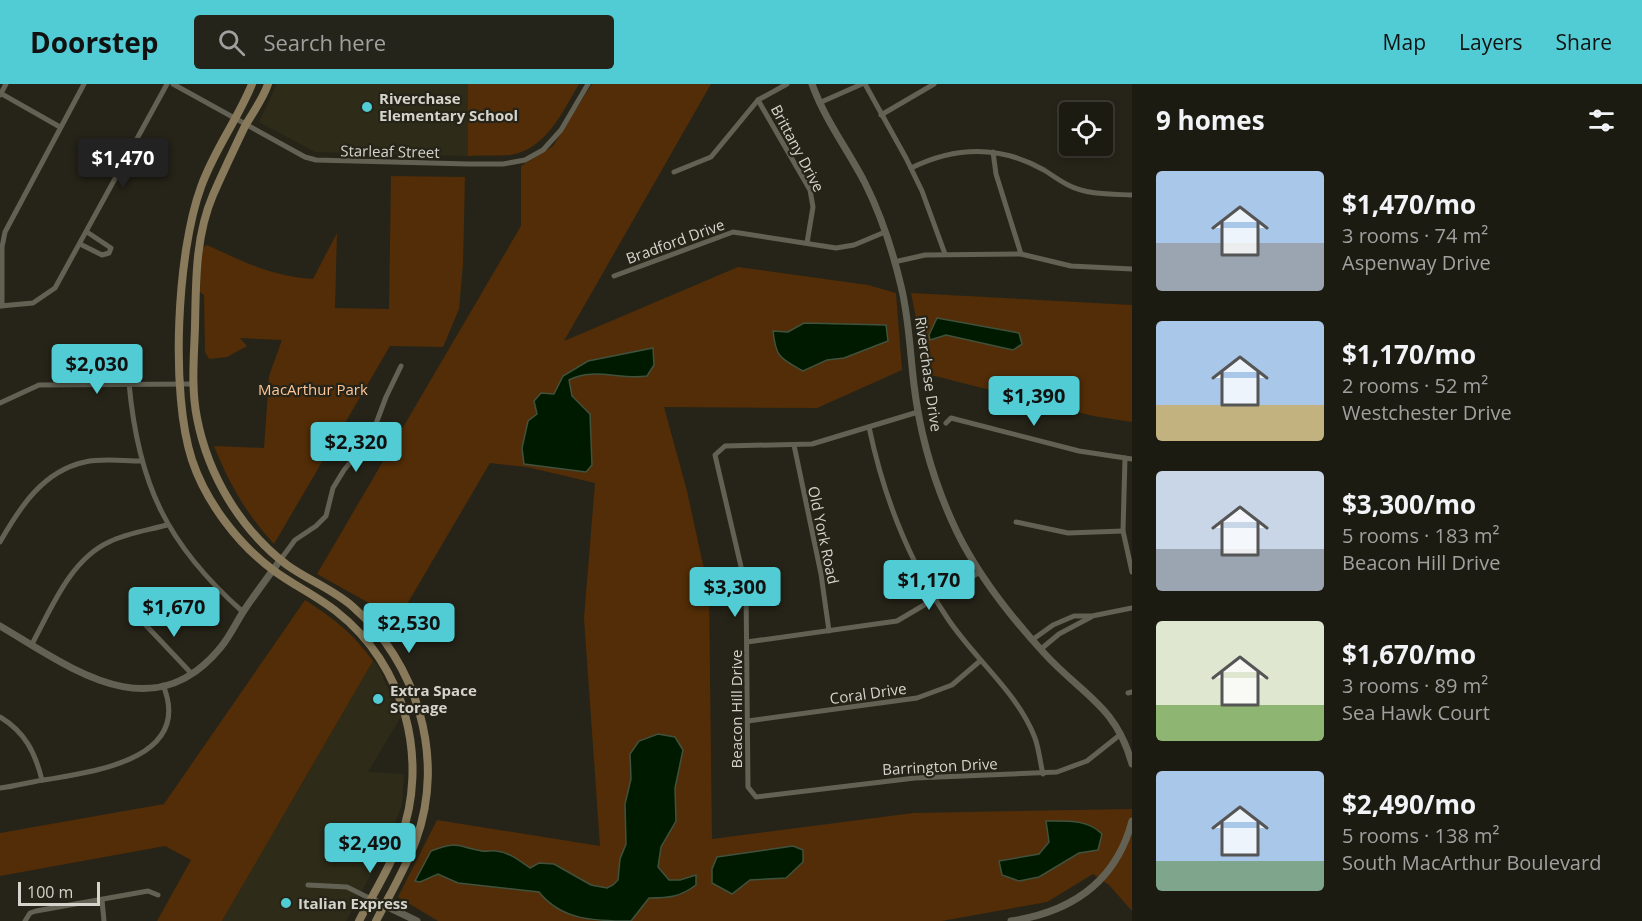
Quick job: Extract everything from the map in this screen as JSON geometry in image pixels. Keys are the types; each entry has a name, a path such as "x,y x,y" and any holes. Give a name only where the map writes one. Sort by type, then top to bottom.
{"main road":[{"path":"252,84 202,184 188,228 183,273 180,383 185,436 192,462 203,484 238,538 273,570 338,612 361,635 385,668 407,717 413,751 412,782 401,838 359,921"},
{"path":"268,84 211,199 197,259 193,384 200,433 216,477 251,531 281,560 352,607 395,656 420,708 426,740 428,782 417,838 376,921"},
{"path":"412,782 428,782"}],"street":[{"path":"6,84 0,94 60,127"},
{"path":"84,84 5,232 2,247 1,306 33,303 49,294 58,282 167,84"},
{"name":"Starleaf Street","path":"173,84 304,157 316,160 503,164 525,160 543,150 561,130 588,84"},
{"path":"674,172 711,157 759,100 787,84"},
{"name":"Riverchase Drive","path":"812,84 819,103 865,183 885,232 909,325 918,412 927,450 945,505 994,595 1041,650 1101,704 1121,734 1132,764"},
{"path":"819,103 863,84 911,168 945,254"},
{"path":"881,115 934,84"},
{"name":"Brittany Drive","path":"759,100 810,190 813,207 807,243"},
{"path":"911,168 946,154 993,152 1015,156 1079,189 1132,195"},
{"path":"993,152 996,174 1021,254"},
{"path":"80,244 102,255 109,253 111,248 109,244 87,232"},
{"name":"Bradford Drive","path":"615,276 734,232 845,247 885,232"},
{"path":"894,262 925,255 1021,254 1071,266 1132,269"},
{"path":"0,626 88,677 108,685 145,688 163,685 191,673 221,647 243,612 295,540 326,516 333,488 344,470 371,437 401,366"},
{"path":"129,383 133,424 141,461 167,525 178,544 207,578 243,612"},
{"path":"0,403 39,385 193,384"},
{"path":"794,445 812,444 918,412"},
{"path":"946,423 951,418 1078,451 1132,459"},
{"path":"869,427 882,481 897,523 936,600 980,661 1010,695 1028,723 1036,740 1043,774"},
{"name":"Beacon Hill Drive","path":"750,793 746,588 715,455 725,446 794,445"},
{"name":"Old York Road","path":"794,445 821,574 830,631"},
{"path":"1125,458 1123,531 1132,572"},
{"path":"0,542 22,504 53,475 87,462 141,461"},
{"path":"1016,522 1068,533 1123,531"},
{"path":"32,645 68,581 94,551 110,541 167,525"},
{"path":"747,642 897,621 980,572"},
{"path":"1032,640 1064,619 1132,608"},
{"path":"1041,650 1072,625 1092,616"},
{"path":"140,619 191,673"},
{"name":"Coral Drive","path":"748,721 917,698 951,685 980,661"},
{"path":"0,788 106,769 140,755 165,729 170,714 169,700 163,685"},
{"path":"0,717 15,726 33,748 42,780"},
{"name":"Barrington Drive","path":"750,793 756,797 915,778 1043,774 1073,768 1121,734"},
{"path":"1011,921 1030,919 1063,908 1093,886 1123,848 1132,822"},
{"path":"308,885 347,887 417,921"},
{"path":"25,921 30,913 36,911 148,891 158,895"},
{"path":"102,900 104,921"}],"shaded area":[{"name":"Riverchase Elementary School","path":"277,84 468,84 468,156 315,152 259,122"},
{"path":"937,318 1019,333 1022,344 1013,350 946,335 930,340 929,335"},
{"path":"804,323 886,325 888,341 844,358 827,360 803,371 780,356 773,331 788,332"},
{"path":"653,348 654,365 647,376 588,374 569,380 572,396 590,414 592,465 586,472 524,464 522,448 528,421 537,414 534,401 541,393 554,394 563,376 588,361"},
{"path":"373,661 377,664 401,717 368,772 404,774 402,805 384,850 346,921 222,921"},
{"path":"658,734 675,737 683,750 675,788 676,821 661,847 658,867 669,880 680,880 696,875 696,885 690,889 674,896 649,898 631,921 618,921 569,914 548,902 539,892 458,883 438,874 420,882 415,881 431,851 457,845 505,853 530,868 539,863 554,864 591,885 607,888 613,885 618,880 620,859 626,844 625,804 631,779 630,754 639,741"},
{"path":"1046,821 1083,823 1096,829 1102,834 1098,850 1079,853 1039,877 1019,881 1002,875 999,861 1039,854 1049,842"},
{"path":"793,846 803,850 803,862 786,878 750,880 732,894 712,883 712,869 717,857"}],"green space":[{"path":"468,84 579,84 560,117 534,146 510,155 468,156"},
{"path":"592,84 711,84 564,341 738,267 868,285 896,293 902,370 817,408 664,407 687,491 709,592 712,839 913,813 1132,809 1132,911 1109,885 1093,874 1047,902 942,921 438,921 398,897 437,820 600,846 584,618 595,483 527,467 490,463 393,628 369,603 317,574 521,226 521,166 553,146"},
{"name":"MacArthur Park","path":"391,176 465,177 463,264 459,309 443,347 390,346 274,544 239,498 214,446 264,448 269,376 282,340 240,338 247,346 227,357 209,359 205,352 204,295 200,292 201,249 207,245 271,271 313,279 337,233 335,308 389,309"},
{"path":"911,293 1132,305 1132,422 1093,416 927,374"},
{"path":"305,600 342,627 373,661 222,921 157,921 191,860 165,846 0,876 0,833 164,804"}],"place":[{"name":"Riverchase Elementary School","path":"367,107"},
{"name":"Extra Space Storage","path":"378,699"},
{"name":"Italian Express","path":"286,903"}]}
